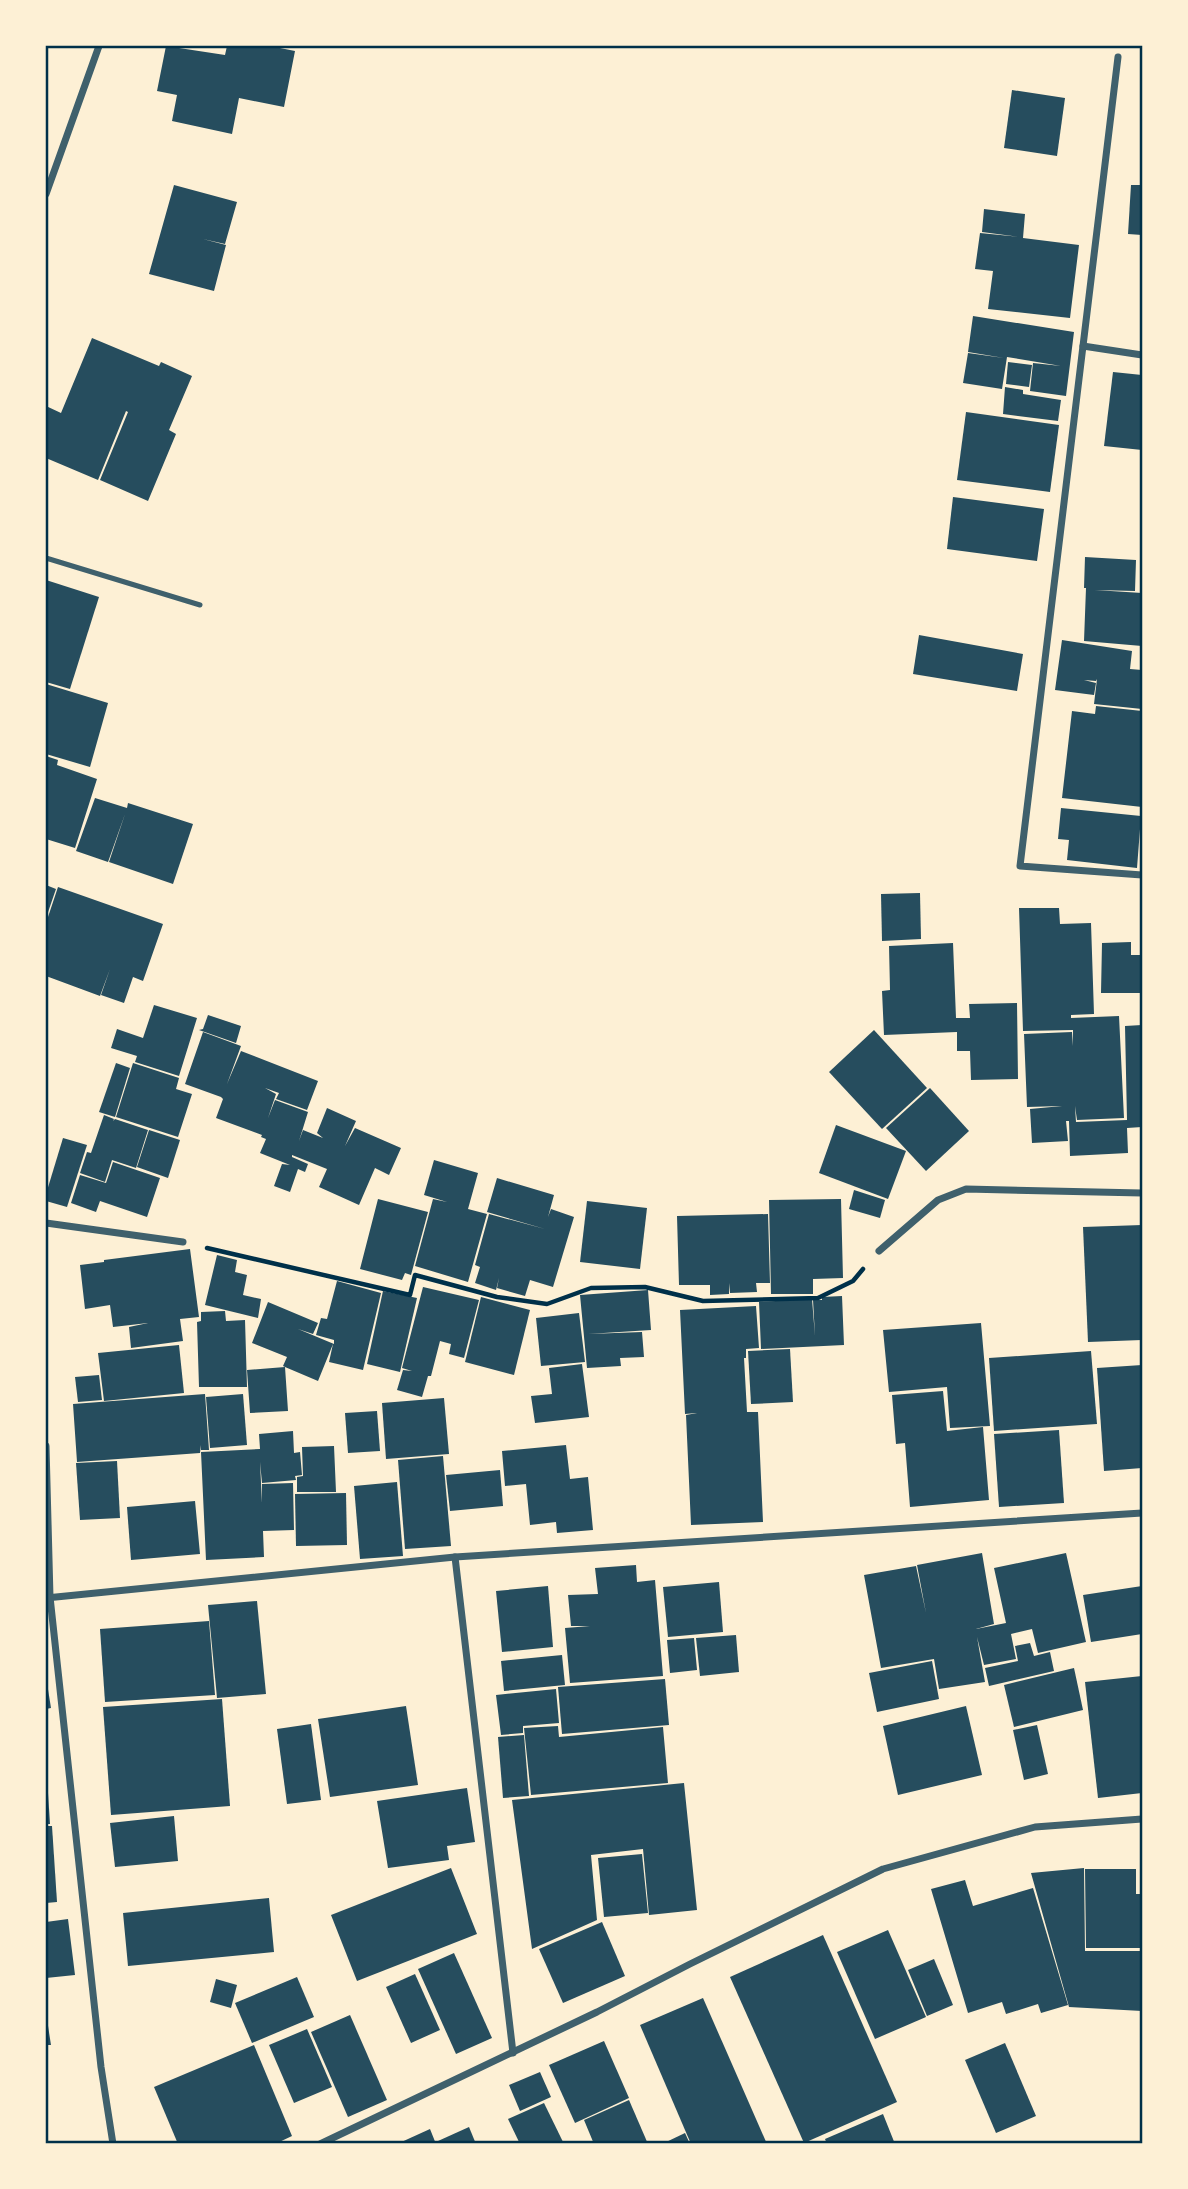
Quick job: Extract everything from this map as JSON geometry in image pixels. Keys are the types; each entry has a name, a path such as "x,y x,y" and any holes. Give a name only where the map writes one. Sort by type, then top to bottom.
{"street":[{"path":"46,194 99,47"},
{"path":"1118,57 1020,866 1143,875"},
{"path":"1083,346 1143,355"},
{"path":"879,1251 938,1200 967,1189 1143,1192"},
{"path":"46,1223 183,1242"},
{"path":"46,1446 48,1597 101,2067 113,2144"},
{"path":"48,1597 454,1557 1143,1513"},
{"path":"454,1557 513,2053"},
{"path":"320,2144 513,2053 883,1869 1035,1827 1143,1819"}],"lane":[{"path":"46,558 200,605"}],"path":[{"path":"183,1242 410,1295 415,1275 497,1297 547,1304 591,1288 645,1287 703,1301 818,1298 853,1281 879,1251"}],"building":[{"path":"166,46 225,55 227,46 270,46 295,51 284,107 239,98 232,134 172,121 177,95 157,91"},
{"path":"1012,90 1065,98 1057,156 1004,148"},
{"path":"174,185 237,202 225,244 203,239 226,245 214,291 149,274"},
{"path":"1131,185 1142,185 1142,235 1128,234"},
{"path":"984,209 1025,214 1023,238 1079,245 1070,318 988,309 993,271 975,269 980,233 1020,237 982,232"},
{"path":"973,316 1074,332 1066,396 1030,391 1033,363 1061,366 1007,357 1002,389 963,383 968,353 1004,358 968,352"},
{"path":"92,338 159,366 161,362 192,376 169,430 176,434 148,501 100,480 128,412 126,411 98,480 46,458 46,406 61,413"},
{"path":"1008,362 1032,365 1029,387 1006,384"},
{"path":"1113,372 1142,375 1142,450 1104,446"},
{"path":"1005,387 1023,390 1023,394 1061,400 1058,421 1003,414"},
{"path":"966,412 1059,425 1050,492 957,480"},
{"path":"953,497 1044,509 1037,561 947,549"},
{"path":"1085,557 1136,560 1135,591 1095,590 1142,593 1142,646 1084,641"},
{"path":"46,580 99,597 70,689 46,682"},
{"path":"919,635 1023,654 1017,691 913,674"},
{"path":"1062,640 1132,651 1130,669 1142,670 1142,709 1094,704 1097,679 1084,680 1096,683 1094,695 1055,690"},
{"path":"46,684 108,703 90,767 46,754"},
{"path":"1096,706 1142,711 1142,807 1062,798 1072,711 1095,714"},
{"path":"46,756 58,760 57,765 97,779 75,848 46,839"},
{"path":"95,798 127,808 128,803 193,824 173,884 109,862 125,814 108,862 76,851"},
{"path":"1061,808 1141,816 1137,868 1067,860 1069,840 1058,839"},
{"path":"46,885 56,889 46,918"},
{"path":"58,887 163,924 143,981 133,977 124,1003 101,995 110,969 100,996 46,976 46,923"},
{"path":"920,893 921,939 882,941 881,894"},
{"path":"1019,908 1059,908 1060,924 1091,923 1094,1014 1071,1015 1071,1018 1119,1016 1124,1118 1077,1120 1075,1106 1076,1122 1127,1120 1125,1026 1142,1025 1142,1127 1127,1128 1128,1153 1070,1156 1069,1121 1066,1121 1068,1141 1032,1143 1030,1109 1062,1106 1027,1107 1024,1034 1072,1032 1073,1046 1073,1030 1023,1031"},
{"path":"1131,942 1131,955 1142,955 1142,993 1101,993 1102,943"},
{"path":"953,943 956,1018 970,1018 969,1004 1017,1003 1018,1079 971,1080 970,1051 957,1051 957,1032 884,1035 882,991 890,990 889,946"},
{"path":"154,1005 197,1018 179,1076 135,1062 137,1056 111,1048 117,1029 143,1038"},
{"path":"208,1015 241,1026 236,1043 199,1030 203,1029"},
{"path":"874,1030 927,1088 882,1129 829,1072"},
{"path":"203,1032 241,1046 227,1084 241,1051 318,1081 307,1110 276,1099 279,1093 265,1088 276,1094 268,1118 275,1100 308,1112 299,1141 303,1130 323,1138 317,1133 327,1108 356,1121 345,1146 355,1128 401,1148 389,1175 375,1168 359,1205 319,1187 327,1169 292,1155 308,1164 305,1172 298,1169 290,1192 274,1186 282,1164 290,1165 260,1153 266,1139 261,1137 262,1135 216,1118 223,1099 221,1097 185,1084"},
{"path":"116,1063 130,1068 115,1117 99,1112"},
{"path":"133,1063 179,1078 176,1089 192,1094 178,1137 116,1117"},
{"path":"930,1088 969,1131 926,1171 886,1128"},
{"path":"104,1115 114,1119 113,1121 115,1119 148,1130 136,1168 112,1160 105,1182 80,1173 87,1152 91,1153"},
{"path":"836,1125 906,1151 888,1199 819,1173"},
{"path":"149,1130 180,1140 168,1178 137,1167"},
{"path":"63,1138 87,1145 67,1207 46,1201"},
{"path":"434,1160 478,1173 468,1209 487,1214 468,1282 415,1266 433,1199 447,1202 424,1195"},
{"path":"113,1162 160,1178 147,1217 100,1201 96,1212 71,1203 80,1175 106,1183"},
{"path":"497,1178 554,1195 548,1217 551,1209 574,1217 553,1287 530,1280 525,1296 497,1288 499,1278 496,1290 475,1283 480,1267 475,1265 489,1214 545,1229 487,1212"},
{"path":"854,1190 885,1200 880,1218 849,1209"},
{"path":"378,1199 428,1212 411,1275 405,1273 402,1280 360,1269"},
{"path":"841,1199 843,1278 813,1279 813,1294 771,1294 769,1200"},
{"path":"587,1201 647,1208 640,1269 580,1262"},
{"path":"768,1214 770,1283 756,1283 757,1292 730,1293 729,1283 729,1294 710,1295 710,1285 679,1285 677,1216"},
{"path":"1142,1225 1142,1340 1088,1342 1083,1227"},
{"path":"190,1249 199,1317 180,1319 183,1341 131,1348 129,1327 148,1323 113,1327 110,1305 85,1309 80,1265"},
{"path":"217,1255 237,1260 235,1272 247,1275 243,1295 261,1299 258,1318 205,1305"},
{"path":"337,1281 381,1293 363,1370 329,1362 333,1344 318,1381 283,1366 287,1357 252,1343 268,1302 318,1323 313,1334 298,1329 334,1344 334,1340 316,1335 321,1318 327,1319"},
{"path":"423,1287 479,1300 464,1358 449,1354 451,1344 440,1341 431,1376 428,1376 422,1397 397,1390 403,1370 412,1371 402,1368"},
{"path":"648,1290 651,1330 588,1334 642,1332 644,1357 620,1358 621,1366 587,1368 580,1295"},
{"path":"383,1291 417,1298 400,1372 367,1364"},
{"path":"842,1296 844,1345 761,1349 759,1302 812,1299 815,1336 813,1300"},
{"path":"481,1297 530,1310 514,1375 465,1362"},
{"path":"756,1306 759,1348 746,1349 744,1358 747,1412 758,1412 763,1522 691,1525 686,1415 697,1413 685,1414 680,1310"},
{"path":"225,1311 226,1321 245,1320 247,1387 199,1387 197,1322 201,1321 201,1312"},
{"path":"579,1313 585,1362 541,1366 536,1318"},
{"path":"981,1323 990,1426 950,1428 947,1387 889,1392 883,1330"},
{"path":"179,1345 184,1393 104,1401 98,1353"},
{"path":"790,1349 793,1402 751,1404 748,1351"},
{"path":"1091,1351 1097,1424 994,1431 989,1358"},
{"path":"582,1364 589,1417 535,1423 531,1396 552,1394 549,1368"},
{"path":"1142,1365 1142,1468 1104,1471 1097,1368"},
{"path":"285,1367 288,1411 250,1413 247,1370"},
{"path":"99,1375 102,1400 78,1402 75,1377"},
{"path":"943,1391 947,1431 983,1427 989,1500 910,1507 905,1443 896,1444 892,1395"},
{"path":"205,1394 209,1450 201,1450 201,1445 200,1453 77,1462 73,1404"},
{"path":"243,1394 247,1445 210,1448 206,1397"},
{"path":"444,1398 449,1454 386,1459 382,1403"},
{"path":"377,1411 380,1451 348,1453 345,1413"},
{"path":"1059,1430 1064,1503 999,1507 994,1434"},
{"path":"293,1431 294,1453 300,1452 302,1475 295,1476 296,1480 262,1483 260,1462 262,1503 262,1484 293,1483 294,1530 263,1531 264,1557 206,1560 201,1452 260,1449 259,1434"},
{"path":"566,1445 570,1479 588,1477 593,1530 557,1533 556,1522 530,1525 526,1484 505,1486 502,1451"},
{"path":"334,1446 336,1492 297,1492 297,1477 303,1476 302,1447"},
{"path":"443,1456 451,1546 405,1549 398,1460"},
{"path":"117,1461 120,1518 80,1520 76,1463"},
{"path":"500,1470 503,1506 450,1511 446,1475"},
{"path":"397,1482 403,1556 360,1559 354,1486"},
{"path":"346,1493 347,1545 296,1546 295,1494"},
{"path":"195,1501 200,1554 131,1560 127,1507"},
{"path":"982,1553 994,1624 976,1629 1006,1623 994,1568 1066,1553 1086,1642 1038,1653 1032,1629 1011,1634 1016,1659 984,1665 977,1637 985,1682 939,1689 934,1659 881,1668 864,1575 916,1566 926,1613 917,1565"},
{"path":"636,1565 637,1582 655,1580 663,1676 570,1683 565,1628 590,1626 571,1626 568,1595 598,1594 595,1568"},
{"path":"719,1582 723,1632 668,1637 663,1587"},
{"path":"548,1586 553,1647 502,1652 496,1591"},
{"path":"1142,1586 1142,1634 1091,1642 1083,1595"},
{"path":"257,1601 266,1694 217,1698 208,1605"},
{"path":"209,1621 215,1695 105,1702 100,1629"},
{"path":"736,1635 739,1672 700,1676 696,1638"},
{"path":"694,1638 697,1670 670,1673 667,1640"},
{"path":"1030,1643 1034,1656 1050,1652 1054,1671 989,1686 985,1668 1018,1661 1015,1646"},
{"path":"562,1655 565,1685 504,1691 501,1661"},
{"path":"932,1661 939,1699 877,1712 869,1673"},
{"path":"1074,1668 1083,1710 1014,1727 1004,1685"},
{"path":"1142,1676 1142,1793 1098,1798 1085,1682"},
{"path":"46,1677 51,1708 46,1709"},
{"path":"665,1679 669,1725 562,1734 558,1687"},
{"path":"556,1689 559,1723 523,1726 523,1733 501,1735 496,1695"},
{"path":"222,1699 230,1806 111,1815 103,1707"},
{"path":"406,1706 418,1785 330,1797 318,1719"},
{"path":"966,1706 982,1775 898,1795 883,1726"},
{"path":"311,1724 321,1800 287,1804 277,1729"},
{"path":"1037,1725 1048,1774 1024,1780 1013,1730"},
{"path":"558,1726 559,1737 663,1727 668,1783 531,1795 524,1728"},
{"path":"524,1735 529,1796 503,1798 498,1737"},
{"path":"684,1783 697,1910 649,1915 643,1849 591,1855 597,1920 532,1949 512,1800"},
{"path":"467,1788 475,1842 447,1846 449,1860 388,1868 377,1801"},
{"path":"48,1793 50,1824 46,1824"},
{"path":"174,1816 178,1861 115,1867 110,1823"},
{"path":"46,1826 52,1826 57,1902 46,1903"},
{"path":"642,1854 648,1913 604,1917 598,1858"},
{"path":"451,1868 477,1934 357,1981 331,1915"},
{"path":"1084,1868 1085,1951 1142,1951 1142,2011 1069,2007 1031,1873"},
{"path":"1085,1869 1136,1869 1136,1894 1142,1894 1142,1948 1086,1948"},
{"path":"965,1880 973,1906 1033,1888 1068,2005 1041,2013 1038,2004 1006,2014 1002,2002 968,2013 931,1889"},
{"path":"269,1898 274,1952 128,1966 123,1913"},
{"path":"68,1919 75,1975 46,1978 46,1922"},
{"path":"602,1922 625,1976 563,2003 539,1949"},
{"path":"888,1930 926,2017 875,2039 837,1952"},
{"path":"823,1935 897,2102 804,2143 730,1977"},
{"path":"454,1953 492,2038 456,2054 418,1969"},
{"path":"934,1959 953,2005 927,2016 908,1970"},
{"path":"415,1974 440,2030 411,2043 386,1987"},
{"path":"297,1977 314,2017 252,2043 235,2003"},
{"path":"216,1979 237,1985 231,2008 210,2002"},
{"path":"703,1998 767,2144 691,2144 640,2025"},
{"path":"46,2013 51,2045 46,2045"},
{"path":"350,2015 387,2100 348,2117 311,2032"},
{"path":"307,2029 332,2087 294,2103 269,2045"},
{"path":"604,2041 629,2098 575,2123 549,2065"},
{"path":"1005,2043 1036,2116 996,2133 965,2060"},
{"path":"254,2045 292,2136 275,2144 178,2144 154,2087"},
{"path":"540,2072 551,2097 520,2111 509,2085"},
{"path":"629,2100 648,2144 594,2144 584,2120"},
{"path":"544,2103 564,2144 520,2144 508,2119"},
{"path":"883,2114 895,2144 827,2144 825,2139"},
{"path":"469,2127 476,2144 439,2144 438,2141"},
{"path":"430,2129 436,2144 397,2144"},
{"path":"685,2133 690,2144 662,2144"}]}
